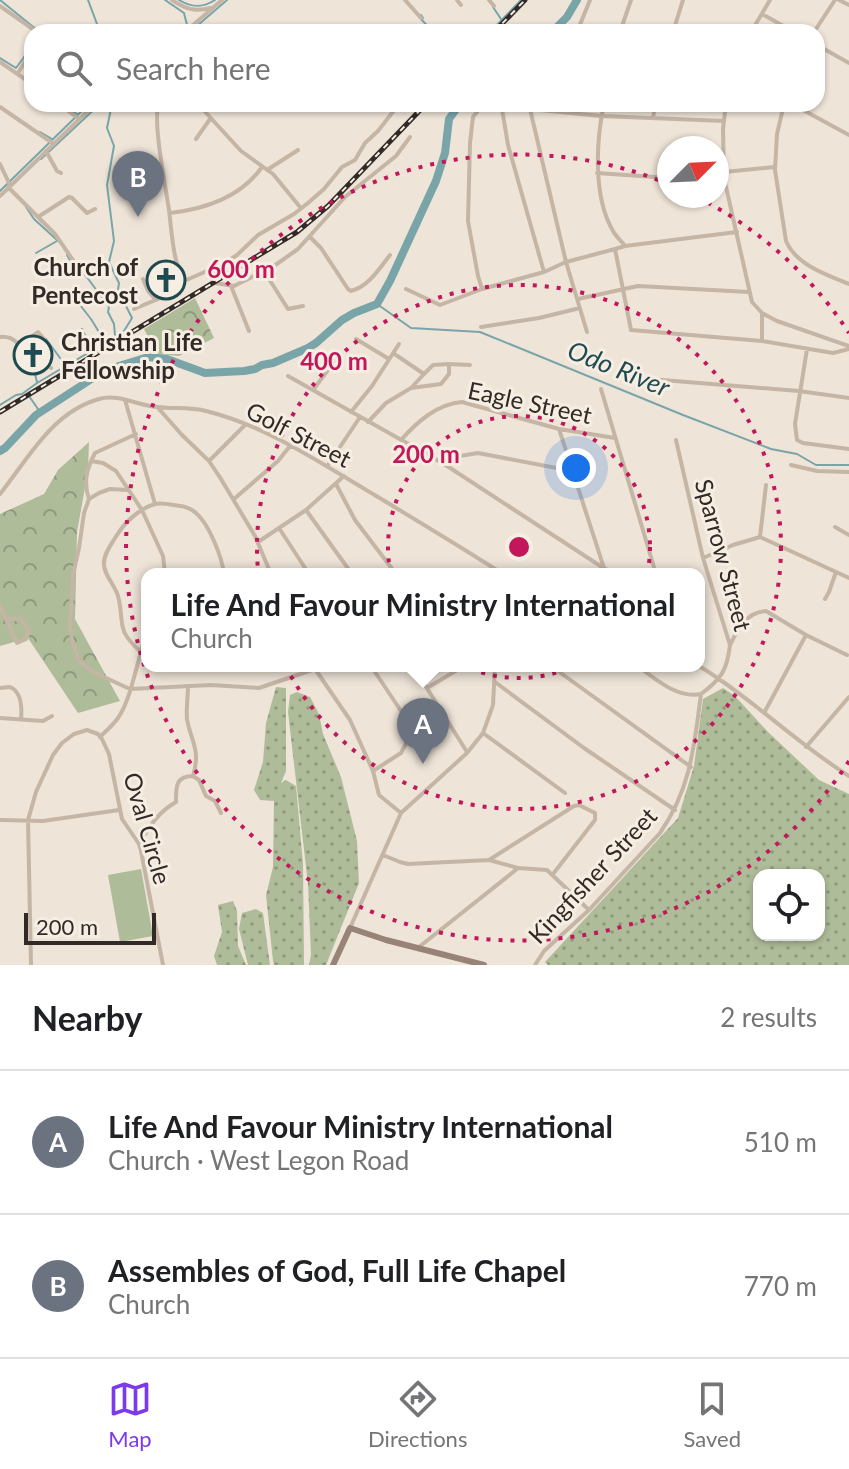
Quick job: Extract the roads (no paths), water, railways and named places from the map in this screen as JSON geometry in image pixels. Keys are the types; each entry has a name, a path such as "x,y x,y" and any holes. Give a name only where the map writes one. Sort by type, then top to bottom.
{"main road":[{"path":"333,965 350,928 484,965"}],"street":[{"path":"172,0 185,9 192,24"},
{"path":"195,24 222,0"},
{"path":"405,0 421,18"},
{"path":"457,0 461,5"},
{"path":"489,0 494,6"},
{"path":"580,24 590,0"},
{"path":"623,24 631,0"},
{"path":"676,24 683,0"},
{"path":"756,24 770,0"},
{"path":"820,24 837,0 849,5"},
{"path":"0,6 26,24"},
{"path":"185,9 213,7"},
{"path":"762,14 780,24"},
{"path":"825,50 849,63"},
{"path":"0,62 24,78"},
{"path":"18,73 24,63"},
{"path":"0,107 54,144"},
{"path":"70,112 79,119"},
{"path":"0,196 86,112"},
{"path":"134,309 182,289 184,281 176,259 157,112"},
{"path":"204,112 248,157 273,174 300,208"},
{"path":"184,281 237,255 258,235 294,214 324,189 342,167 355,160 365,143 393,112"},
{"path":"476,112 470,143 468,221 482,289"},
{"path":"502,112 508,145 544,272"},
{"path":"531,112 566,262 587,332"},
{"path":"565,112 724,121"},
{"path":"602,112 597,173 610,226 625,246"},
{"path":"653,118 654,112"},
{"path":"724,136 725,112"},
{"path":"782,112 775,167 786,241 800,260 849,284"},
{"path":"807,112 849,135"},
{"path":"196,139 210,119"},
{"path":"214,268 212,276 215,283 231,286 264,271 298,249 345,197 396,156 410,137"},
{"path":"170,213 197,209 229,196 265,168 298,150"},
{"path":"46,151 61,173"},
{"path":"0,164 9,186 63,244 77,266"},
{"path":"729,172 775,167"},
{"path":"597,173 657,177"},
{"path":"38,218 69,197 87,213 95,209"},
{"path":"729,199 752,302 762,313 777,321 849,348"},
{"path":"406,289 438,305 544,272 566,262 625,246 737,232"},
{"path":"310,237 351,291 370,279 390,255"},
{"path":"615,249 631,330 762,341 833,353 849,348"},
{"path":"264,271 288,309 303,306"},
{"path":"143,279 156,300"},
{"path":"231,286 249,331"},
{"path":"578,299 638,286 749,292"},
{"path":"481,327 580,308"},
{"path":"762,313 762,341"},
{"path":"20,345 38,332 44,339"},
{"path":"0,337 7,336 20,345 32,366 51,368"},
{"path":"356,339 389,359"},
{"path":"351,412 399,344"},
{"path":"807,349 795,424 797,440 849,449"},
{"path":"393,353 424,374"},
{"path":"313,390 340,354"},
{"path":"411,388 441,384 449,374 449,364"},
{"path":"368,422 386,403 411,388 433,365 470,365"},
{"path":"288,376 444,464 603,568"},
{"path":"650,379 849,398"},
{"path":"601,389 654,568"},
{"name":"Golf Street","path":"0,494 51,428 70,413 100,398 113,397 158,408 193,408 275,436 420,521 489,568"},
{"path":"125,400 155,504"},
{"name":"Eagle Street","path":"401,440 417,422 442,407 462,402 559,429 615,438"},
{"path":"158,408 209,461 258,542 269,568"},
{"path":"328,466 360,417"},
{"path":"209,461 245,425"},
{"path":"559,429 605,568"},
{"path":"136,434 94,453 87,471 89,499 73,575 70,627 79,661 86,668 130,689 211,685 259,688 303,672"},
{"name":"Sparrow Street","path":"676,440 703,558 730,645 720,678"},
{"path":"234,499 278,461 291,445"},
{"path":"444,464 460,456 478,453 572,471"},
{"path":"91,461 103,463 116,471 142,510 163,556 164,568"},
{"path":"791,465 817,471 849,472"},
{"path":"258,542 306,510 344,476"},
{"path":"336,484 355,520 391,568"},
{"path":"760,537 766,485"},
{"path":"89,499 110,489 128,490"},
{"path":"140,651 124,634 118,596 103,563 125,524 155,504 186,507 203,521 223,568"},
{"path":"306,510 348,568"},
{"path":"835,527 849,535"},
{"path":"279,528 305,568"},
{"path":"703,558 760,537 849,578"},
{"path":"825,599 836,572"},
{"path":"0,606 17,643 26,639 29,631 21,619 6,619"},
{"path":"730,645 742,622 766,611 847,655"},
{"path":"764,713 806,635"},
{"path":"31,965 28,820 44,772 62,743 79,731 87,730 100,737 118,718 125,705 141,648"},
{"path":"705,669 849,776"},
{"path":"317,672 350,720 373,771 379,795 401,813"},
{"path":"373,771 401,753 412,732 375,672"},
{"path":"417,672 467,753"},
{"path":"427,688 450,672"},
{"path":"350,928 401,813 467,753 483,733 493,705 495,672"},
{"path":"559,672 691,767"},
{"path":"646,672 687,695 701,694 720,678"},
{"path":"495,682 675,810"},
{"path":"188,686 187,715 197,760 193,776"},
{"path":"0,688 16,690 21,704 21,719"},
{"name":"Kingfisher Street","path":"535,965 544,951 589,910 660,833 675,810 691,767 701,694"},
{"path":"806,747 849,697"},
{"path":"0,718 43,721 52,716"},
{"path":"483,733 565,793"},
{"name":"Oval Circle","path":"100,737 109,754 119,810 139,844 163,965"},
{"path":"139,844 162,810 176,802 178,781 184,777 193,776 199,780 206,796 215,801 221,813"},
{"path":"489,860 574,806 579,805 595,813 595,820 553,874"},
{"path":"0,820 43,821 119,810"},
{"path":"383,855 408,864 489,860 518,868 547,870 589,910"},
{"path":"419,947 518,868"}],"waterway":[{"path":"0,0 30,24"},
{"path":"88,0 97,24"},
{"path":"165,0 184,13 187,24"},
{"path":"179,0 197,6 215,0"},
{"path":"199,24 227,0"},
{"path":"498,24 521,0"},
{"path":"560,24 577,0"},
{"path":"493,7 501,19"},
{"path":"421,15 426,24"},
{"path":"0,58 16,68 24,57"},
{"path":"0,191 81,112"},
{"path":"41,159 91,112"},
{"path":"0,405 115,337 124,331 132,318 109,262 114,241 107,185 114,146 107,128 110,112"},
{"path":"0,451 36,415 93,378 119,366 148,357 167,359 205,373 255,369 308,348 342,320 377,304 436,181 445,153 449,119 454,112"},
{"path":"40,132 52,139"},
{"path":"26,207 57,240"},
{"path":"36,253 57,241"},
{"path":"67,255 109,307 115,335"},
{"path":"177,266 180,288"},
{"path":"69,291 105,342"},
{"name":"Odo River","path":"377,304 411,328 480,332 771,449 797,454 816,465 849,465"},
{"path":"82,329 92,349"},
{"path":"46,339 66,366"},
{"path":"16,351 31,371 34,370 37,382"},
{"path":"29,396 38,409 36,415"}],"railway":[{"path":"502,24 525,0"},
{"path":"0,412 297,232 328,206 418,112"}],"place":[{"name":"Assembles of God, Full Life Chapel","path":"138,217"},
{"name":"Church of Pentecost","path":"166,280"},
{"name":"Christian Life Fellowship","path":"33,355"},
{"name":"Life And Favour Ministry International","path":"423,764"}]}
